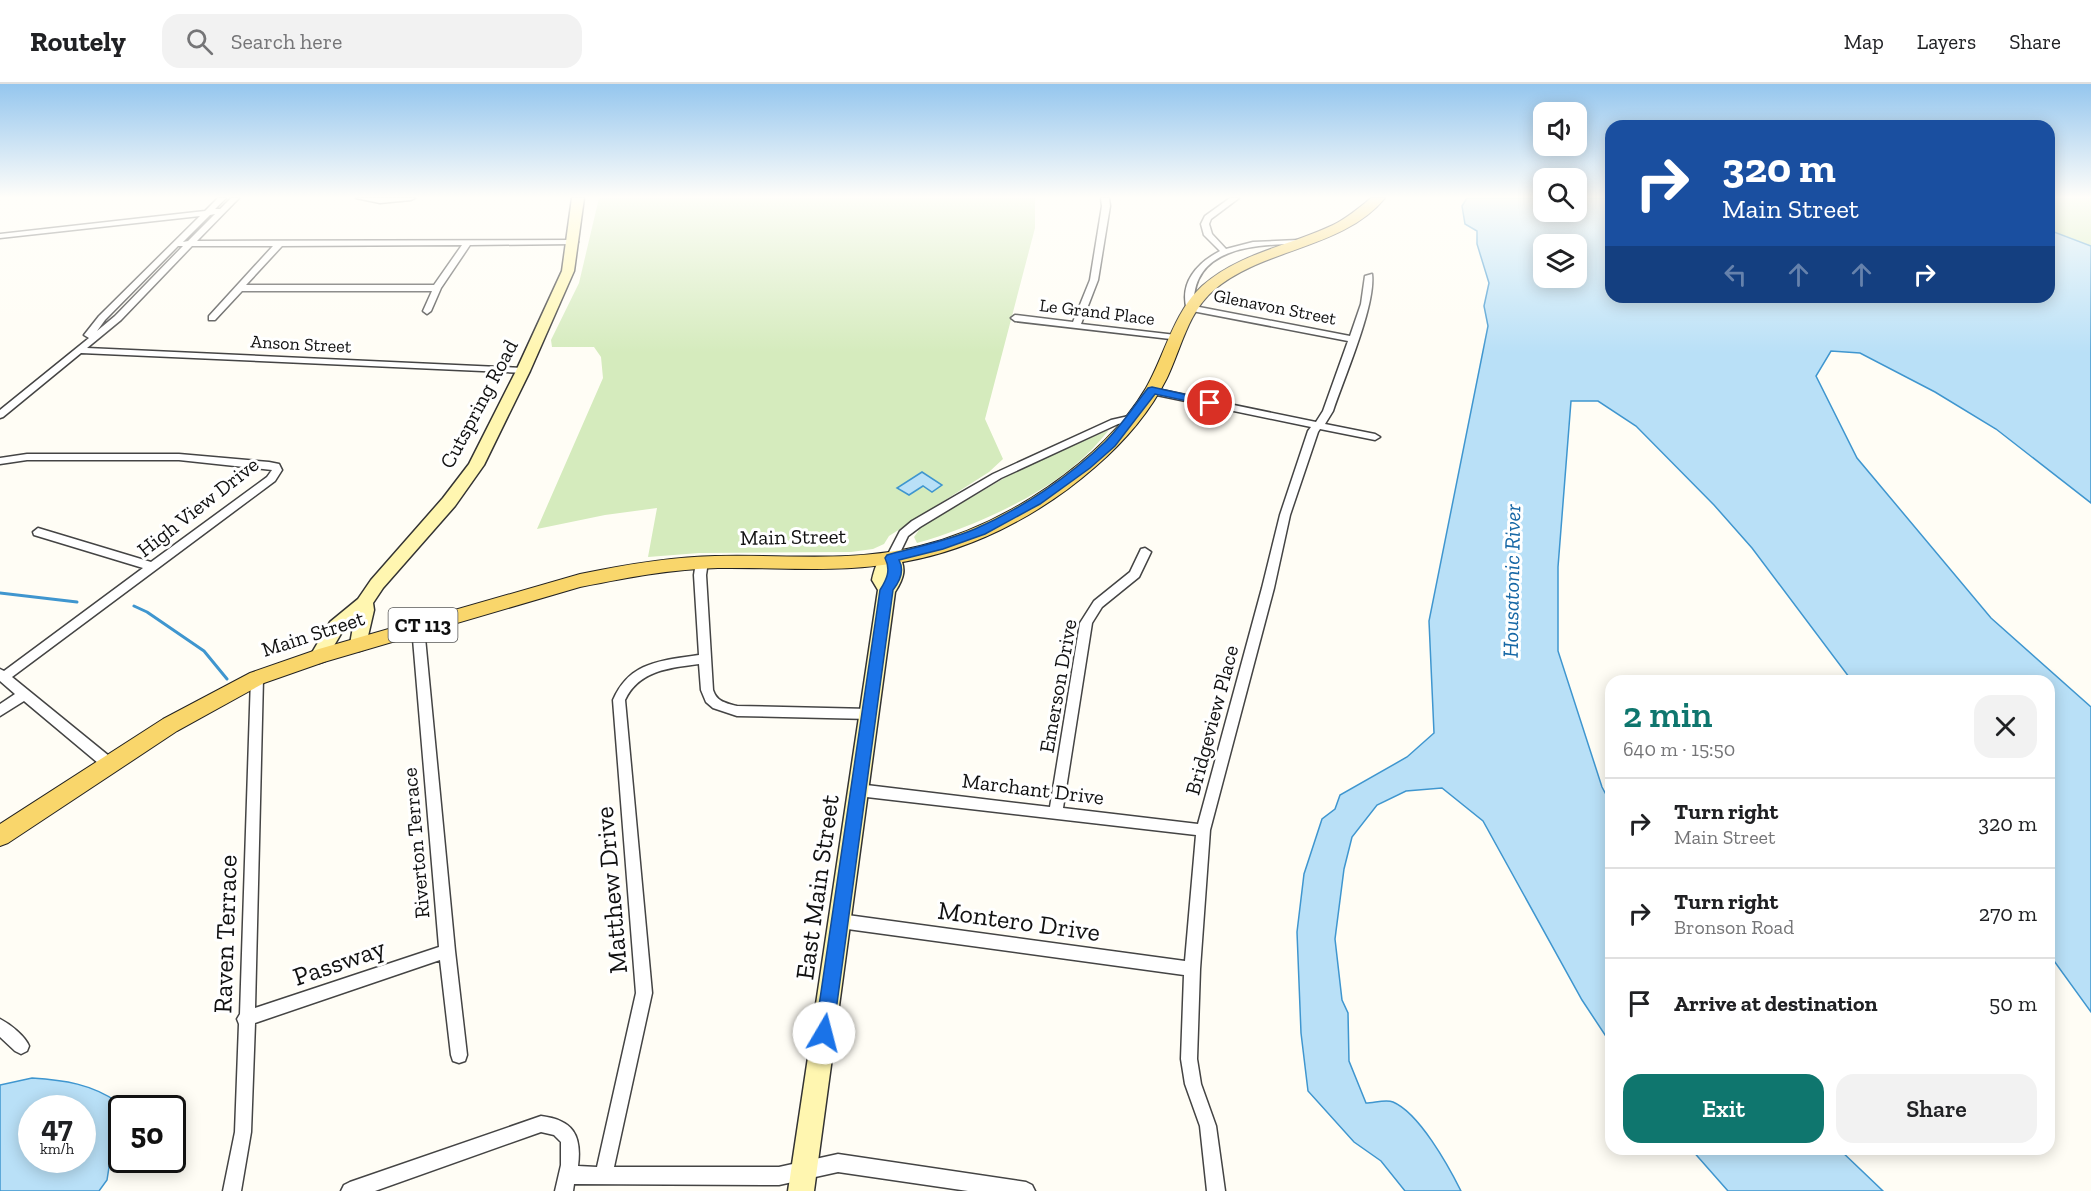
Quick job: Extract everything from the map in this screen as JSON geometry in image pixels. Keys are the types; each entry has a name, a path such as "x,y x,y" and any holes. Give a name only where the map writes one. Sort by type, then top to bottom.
{"main road":[{"name":"Main Street","path":"0,836 192,711 257,678 319,656 580,581 643,568 702,562 892,558 962,538 1012,515 1086,465 1111,443 1152,391 1190,308 1201,294 1227,273 1278,250"}],"street":[{"path":"77,350 102,318 170,250"},
{"path":"0,415 118,318 185,250"},
{"path":"212,318 274,250"},
{"path":"427,311 436,288 463,250"},
{"name":"Cutspring Road","path":"319,656 336,627 364,603 465,480 492,434 523,371 568,271 572,250"},
{"path":"1076,325 1094,280 1099,250"},
{"name":"Main Street","path":"1190,308 1190,288 1194,277 1209,261 1225,252 1235,250"},
{"name":"Bridgeview Place","path":"1216,1191 1209,1126 1192,1084 1188,1059 1192,969 1203,830 1268,588 1285,514 1313,431 1328,411 1367,294 1366,286 1369,276"},
{"path":"240,288 436,288"},
{"name":"Glenavon Street","path":"1190,308 1353,339"},
{"name":"Le Grand Place","path":"1015,318 1176,338"},
{"name":"Anson Street","path":"77,350 523,371"},
{"path":"1152,391 1375,437"},
{"path":"892,558 904,534 965,494 997,476 1115,422 1132,418"},
{"name":"High View Drive","path":"0,460 27,457 179,457 269,465 277,468 271,479 2,675"},
{"path":"38,532 153,567"},
{"name":"Emerson Drive","path":"1056,812 1086,623 1098,604 1135,574 1145,552"},
{"name":"East Main Street","path":"801,1191 887,590 893,581 896,566 892,558"},
{"path":"702,562 700,574 707,690 710,699 727,709 750,712 870,714"},
{"path":"359,644 365,610 364,603"},
{"name":"Riverton Terrace","path":"418,627 447,951 459,1055"},
{"name":"Matthew Drive","path":"604,1174 644,993 619,700 626,685 643,672 705,659"},
{"path":"2,675 109,764"},
{"name":"Raven Terrace","path":"232,1191 243,1132 257,678"},
{"path":"0,711 26,693"},
{"name":"Marchant Drive","path":"858,790 1203,830"},
{"name":"Montero Drive","path":"840,921 1192,969"},
{"name":"Passway","path":"245,1019 447,951"},
{"path":"0,1027 21,1046"},
{"path":"350,1191 541,1124 560,1127 566,1132 572,1152 566,1183 604,1174 779,1176 838,1162 1026,1191"}],"green space":[{"path":"587,250 1029,250 985,419 1003,459 989,472 889,536 884,544 873,549 851,552 699,553 648,557 657,508 605,515 537,529 603,378 601,357 594,347 552,347 551,340 579,283"},
{"path":"1109,430 1087,454 1048,485 983,519 917,543 914,537 921,527 1023,467"}],"water":[{"name":"Housatonic River","path":"1479,250 1533,250 1533,288 1587,288 1587,250 1605,250 1605,303 2055,303 2055,250 2091,250 2091,503 1996,429 1935,392 1860,353 1831,351 1816,376 1857,458 1991,618 2091,707 2091,1012 2055,962 2055,675 1847,675 1752,548 1714,505 1636,426 1598,401 1571,401 1558,567 1558,651 1605,793 1605,1035 1582,1000 1483,821 1442,788 1406,791 1377,805 1352,837 1344,869 1335,939 1342,1000 1348,1013 1349,1061 1366,1103 1390,1101 1413,1117 1441,1154 1461,1191 1405,1191 1381,1161 1354,1142 1308,1091 1301,1033 1297,932 1304,874 1322,819 1335,809 1340,795 1407,757 1434,733 1429,621 1488,326 1484,306 1489,283"},
{"path":"922,472 942,485 932,492 923,486 909,495 897,488"},
{"path":"32,1078 55,1080 88,1087 108,1096 108,1173 107,1180 99,1191 0,1191 0,1085"},
{"path":"1696,1155 1845,1155 1883,1191 1728,1191"}],"waterway":[{"path":"0,593 77,602"},
{"path":"134,606 147,612 204,651 227,679"}],"route":[{"path":"824,1033 887,590 893,581 896,566 892,558 939,546 980,531 1035,501 1086,465 1111,443 1152,391 1210,403"}]}
